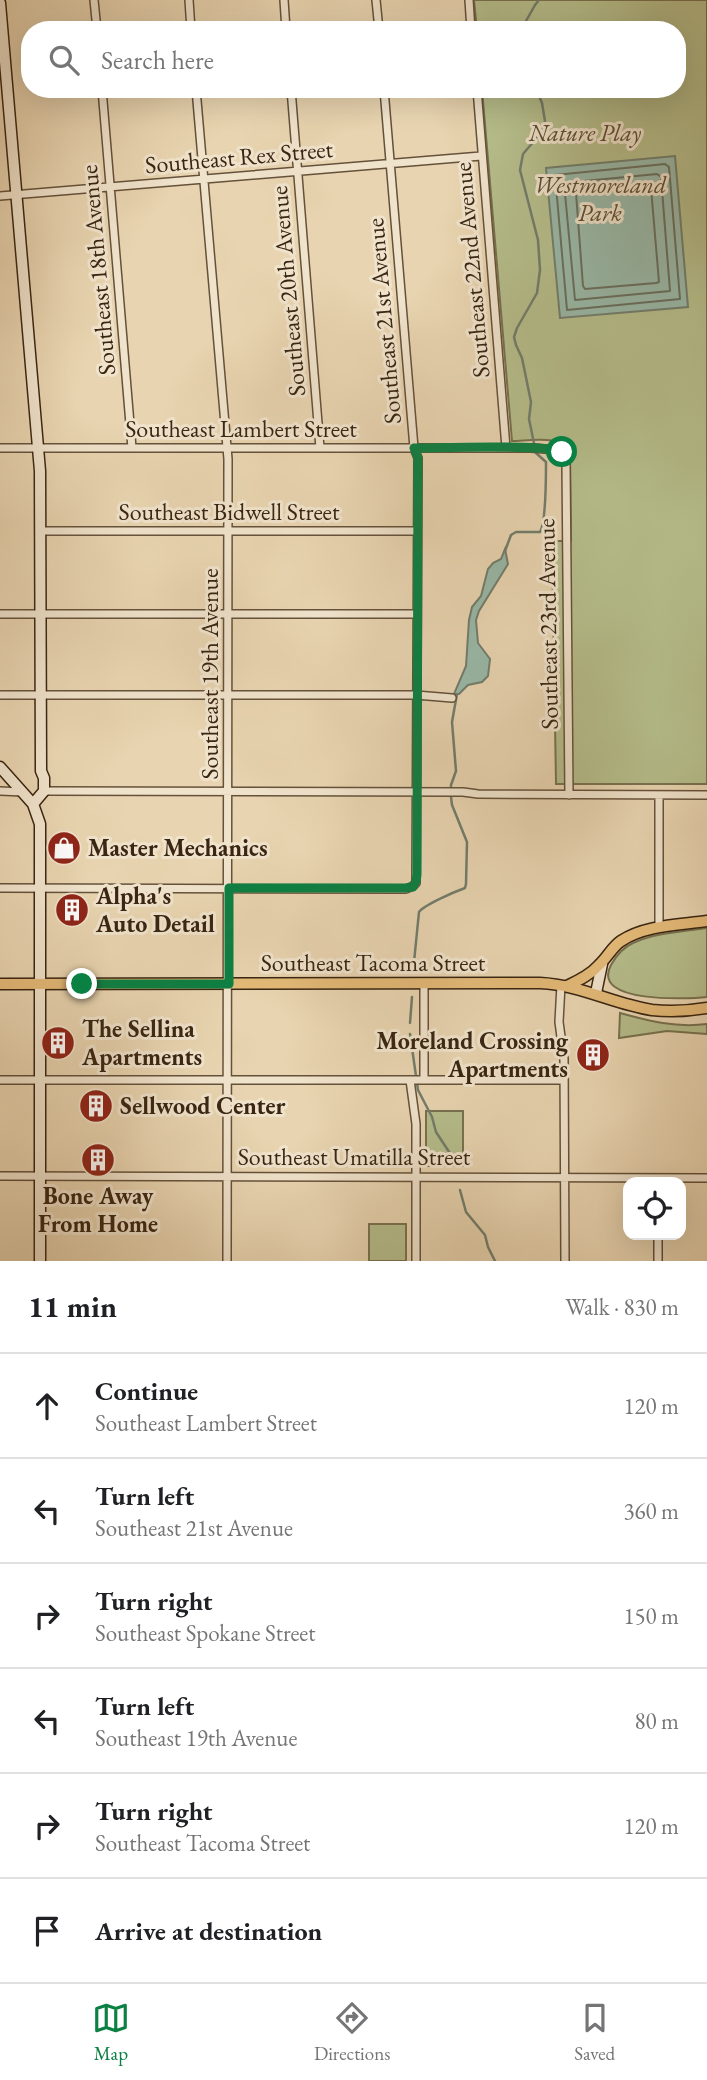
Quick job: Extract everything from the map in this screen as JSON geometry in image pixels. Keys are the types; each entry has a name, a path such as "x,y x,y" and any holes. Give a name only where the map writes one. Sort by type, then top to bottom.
{"main road":[{"path":"564,985 584,978 601,964 621,941 638,933 707,921"},
{"name":"Southeast Tacoma Street","path":"0,984 564,985 653,1010 684,1011 707,1008"}],"street":[{"path":"94,0 96,21"},
{"path":"189,0 190,21"},
{"path":"284,0 285,21"},
{"path":"376,0 378,21"},
{"path":"468,0 470,21"},
{"path":"0,4 38,449 41,531 41,771 35,786 23,792 0,792"},
{"name":"Southeast 18th Avenue","path":"103,98 132,449"},
{"name":"Southeast 19th Avenue","path":"198,98 227,449 228,1261"},
{"name":"Southeast 20th Avenue","path":"292,98 320,449"},
{"name":"Southeast 21st Avenue","path":"229,888 406,888 414,885 417,875 418,458 414,448 385,98"},
{"name":"Southeast 22nd Avenue","path":"478,98 506,448"},
{"name":"Southeast Rex Street","path":"0,196 481,156"},
{"name":"Southeast Lambert Street","path":"0,448 535,448 556,449 564,454"},
{"name":"Southeast 23rd Avenue","path":"564,454 569,795"},
{"name":"Southeast Bidwell Street","path":"41,531 417,531"},
{"path":"0,614 418,614"},
{"path":"0,695 416,695 452,698"},
{"path":"0,767 33,804 40,824 40,1261"},
{"path":"33,804 44,791 41,771"},
{"path":"44,791 707,795"},
{"path":"659,795 659,928"},
{"path":"0,888 229,888"},
{"path":"596,993 601,964"},
{"path":"422,1080 424,984"},
{"path":"564,985 559,1022 564,1059 565,1261"},
{"path":"0,1080 564,1080"},
{"path":"410,1080 416,1124 416,1261"},
{"name":"Southeast Umatilla Street","path":"0,1176 623,1179"},
{"name":"Southeast Umatilla Street","path":"686,1179 707,1178"},
{"path":"658,1240 658,1261"}],"green space":[{"name":"Westmoreland Park","path":"474,0 707,0 707,784 556,784 552,541 571,541 570,455 566,448 553,441 512,441 483,98 686,98 686,21 476,21"},
{"path":"707,928 707,997 663,998 627,993 615,987 608,978 615,958 633,943 659,935"},
{"path":"620,1013 673,1024 707,1024 707,1034 667,1031 619,1038"},
{"path":"426,1111 463,1111 463,1166 426,1166"},
{"path":"369,1224 406,1224 406,1261 369,1261"}],"water":[{"path":"675,156 688,307 560,318 546,168"},
{"path":"505,549 508,564 476,620 478,643 490,659 488,676 482,682 468,685 459,694 454,694 466,666 472,607 481,596 488,569 501,559"}],"waterway":[{"path":"526,21 539,0"},
{"path":"505,551 511,535 516,532 540,532 545,510 546,462 536,453 529,419 531,402 522,358 514,337 537,293 540,270 538,240 520,170 523,154 540,134 545,121 540,98"},
{"path":"413,972 419,912 433,902 465,888 466,884 467,842 451,797 451,785 456,771 452,722 457,694"},
{"path":"410,1023 412,997"},
{"path":"410,1034 418,1090 432,1117 436,1132 457,1164"},
{"path":"460,1190 466,1212 485,1235 495,1261"}],"place":[{"name":"Master Mechanics","path":"64,848"},
{"name":"Alpha's Auto Detail","path":"72,910"},
{"name":"The Sellina Apartments","path":"58,1043"},
{"name":"Moreland Crossing Apartments","path":"593,1055"},
{"name":"Sellwood Center","path":"96,1106"},
{"name":"Bone Away From Home","path":"98,1160"}],"route":[{"path":"82,984 229,984 229,888 413,887 417,875 418,458 414,448 531,448 556,449 562,452"}],"park label":[{"name":"Nature Play","path":"585,133"}]}
